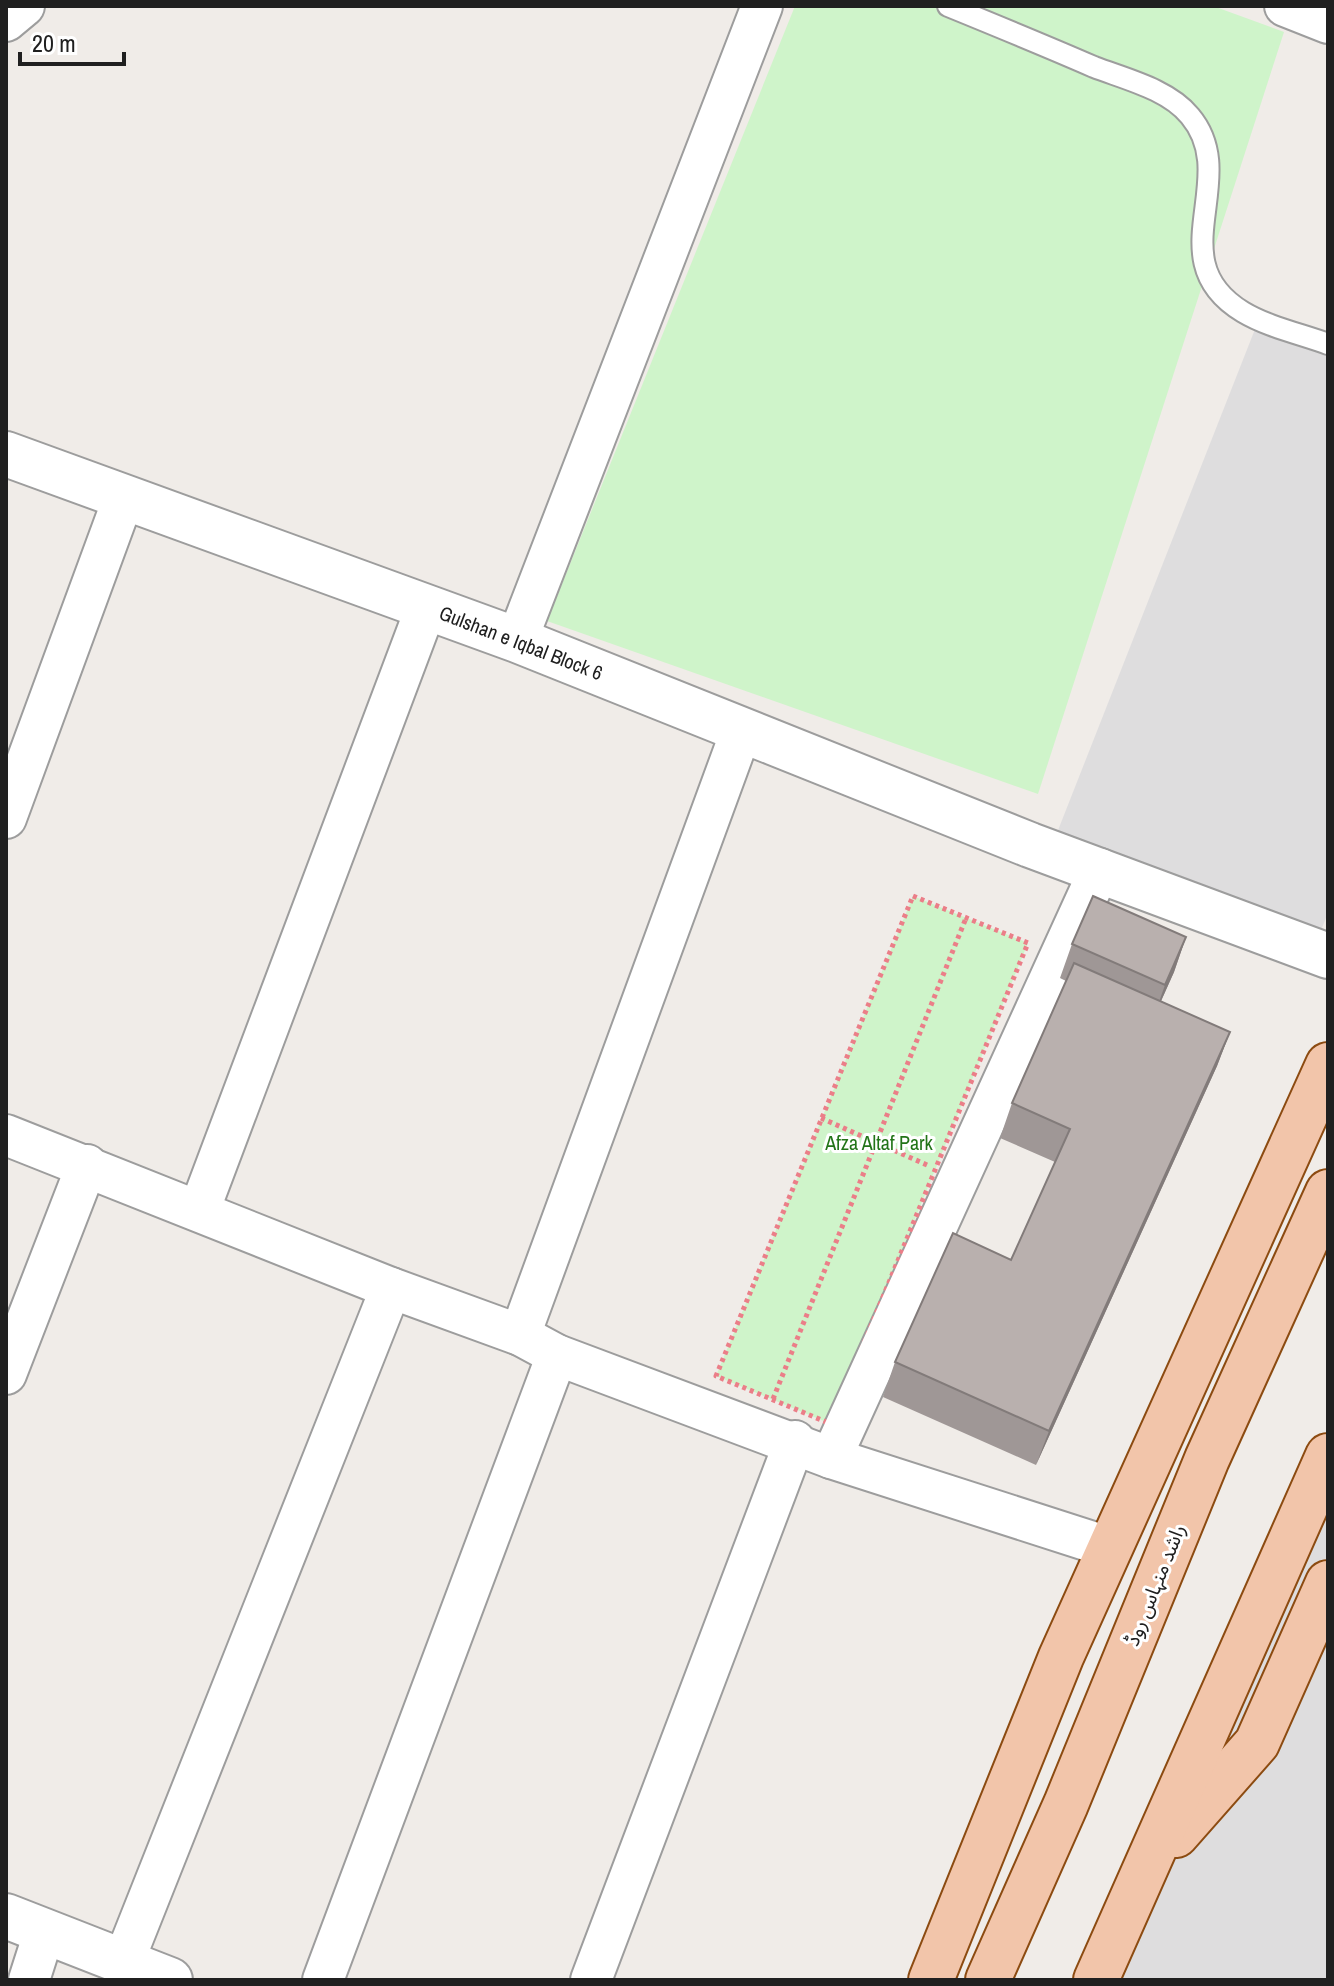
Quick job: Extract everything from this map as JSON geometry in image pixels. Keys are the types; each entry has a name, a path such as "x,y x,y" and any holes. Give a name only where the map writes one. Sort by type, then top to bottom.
{"main road":[{"path":"931,1980 1061,1657 1328,1065"},
{"name":"راشد منہاس روڈ","path":"988,1980 1072,1789 1207,1459 1328,1192"},
{"path":"1096,1980 1328,1456"},
{"path":"1148,1868 1257,1743 1328,1583"}],"street":[{"path":"6,21 24,6"},
{"path":"517,640 762,6"},
{"path":"1285,6 1328,23"},
{"name":"Gulshan e Iqbal Block 6","path":"6,454 517,640 1030,845 1328,956"},
{"path":"6,818 124,497"},
{"path":"199,1211 426,608"},
{"path":"520,1335 742,729"},
{"path":"831,1458 1100,869"},
{"path":"6,1135 391,1288 520,1335 557,1355 795,1441 831,1458 1111,1548"},
{"path":"6,1374 87,1165"},
{"path":"123,1963 391,1288"},
{"path":"323,1980 557,1355"},
{"path":"591,1980 795,1441"},
{"path":"29,1980 25,1925 170,1980"}],"lane":[{"path":"948,6 1175,100 1205,137 1210,160 1200,252 1206,275 1221,295 1244,313 1328,344"}],"path":[{"path":"913,896 1028,943 831,1424 773,1400 716,1376 913,896"},
{"path":"773,1400 967,918"},
{"path":"821,1118 936,1169"}],"shaded area":[{"path":"1259,319 1328,344 1328,913 1317,940 1053,843"},
{"path":"1328,1506 1328,1980 1112,1980"}],"green space":[{"path":"795,6 1213,6 1284,32 1038,794 547,621"},
{"name":"Afza Altaf Park","path":"913,896 1028,943 831,1424 716,1376"}],"building":[{"path":"1093,896 1186,937 1165,985 1072,944"},
{"path":"1074,963 1230,1032 1049,1431 895,1362 953,1233 1011,1260 1070,1129 1012,1103"}]}
